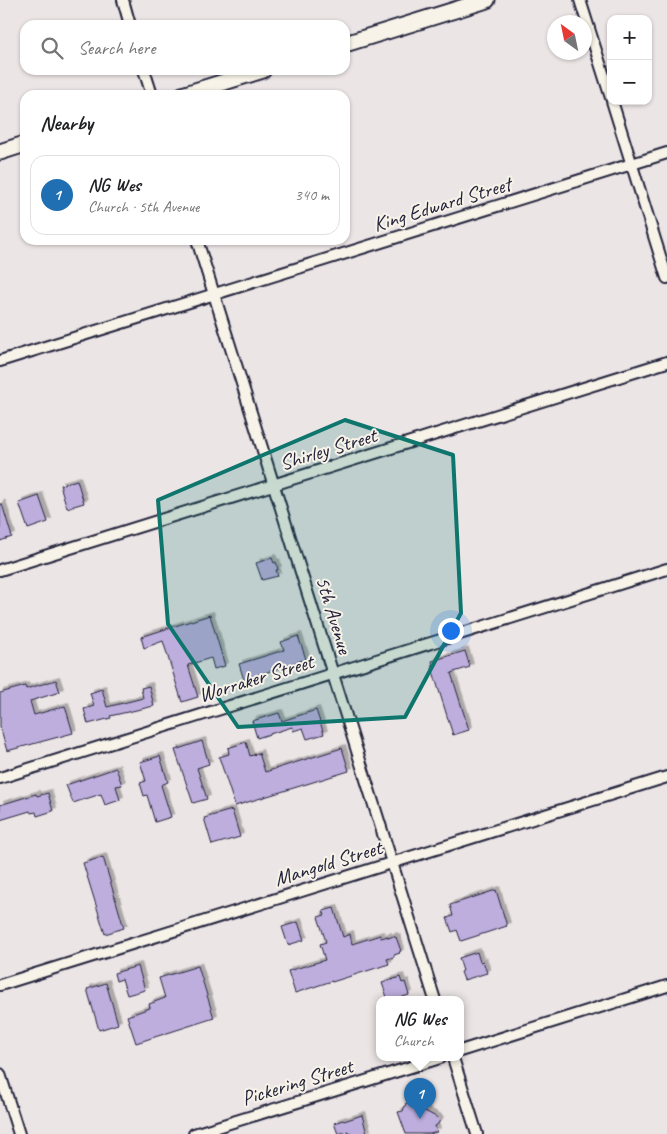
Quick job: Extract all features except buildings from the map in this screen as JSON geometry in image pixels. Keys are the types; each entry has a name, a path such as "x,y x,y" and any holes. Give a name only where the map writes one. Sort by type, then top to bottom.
{"street":[{"path":"123,0 129,20"},
{"path":"350,42 487,0"},
{"path":"580,0 607,87"},
{"path":"146,75 150,90"},
{"path":"198,90 247,75"},
{"path":"613,105 667,278"},
{"path":"0,152 20,146"},
{"name":"King Edward Street","path":"0,361 667,153"},
{"name":"5th Avenue","path":"200,245 435,996"},
{"name":"Shirley Street","path":"0,570 667,362"},
{"name":"Worraker Street","path":"0,778 667,569"},
{"name":"Mangold Street","path":"0,985 667,778"},
{"path":"464,1051 667,986"},
{"name":"Pickering Street","path":"194,1134 430,1061"},
{"path":"454,1061 477,1134"},
{"path":"0,1074 19,1134"}],"highlighted area":[{"path":"345,420 453,455 461,613 405,717 238,727 168,624 158,500"}],"place":[{"name":"NG Wes","path":"420,1119"}]}
